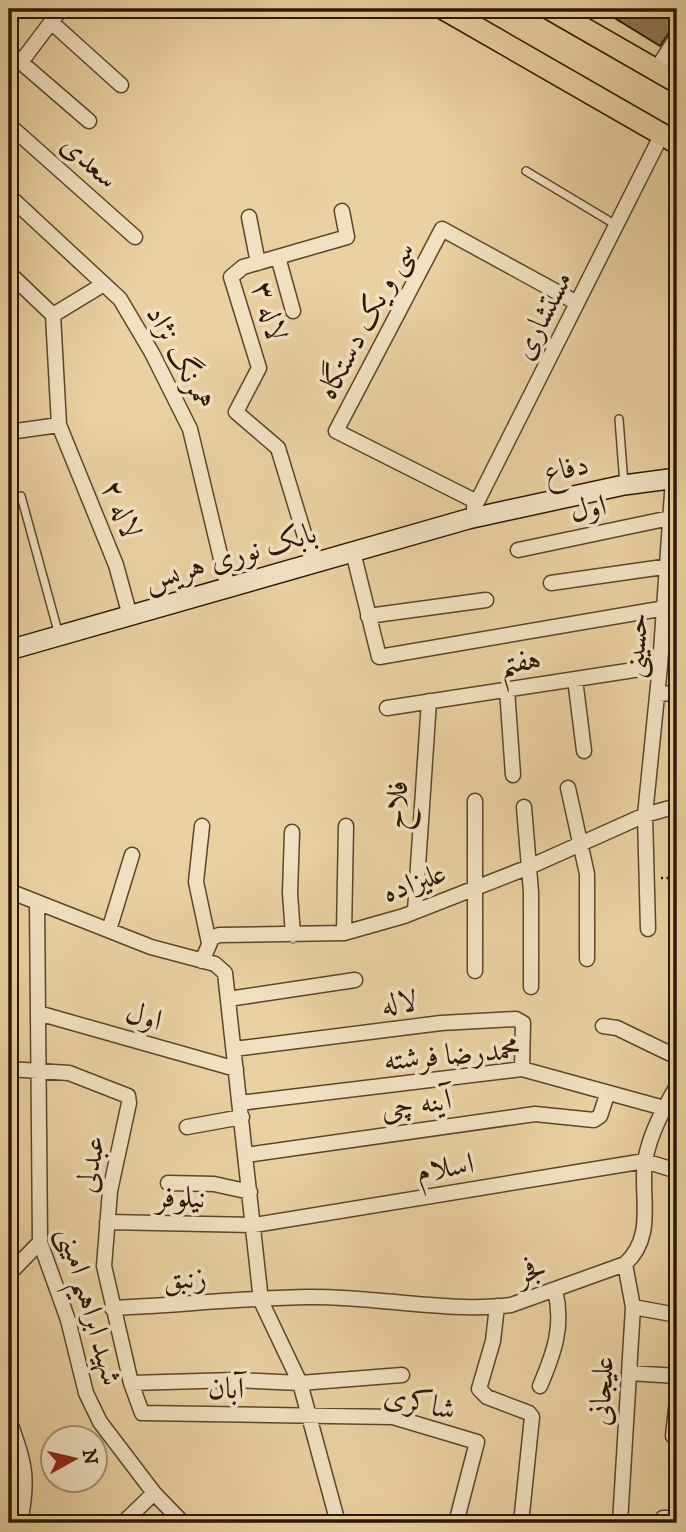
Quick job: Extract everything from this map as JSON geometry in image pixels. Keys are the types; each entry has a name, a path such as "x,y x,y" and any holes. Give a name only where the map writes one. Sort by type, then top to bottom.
{"main road":[{"path":"444,9 670,138"},
{"path":"550,9 677,82"},
{"name":"دفاع","path":"473,511 675,478"},
{"name":"بابک نوری هریس","path":"9,650 313,564 473,511"}],"street":[{"path":"21,62 61,9"},
{"path":"51,22 121,85"},
{"path":"656,70 677,37"},
{"path":"9,52 89,121"},
{"name":"سعدی","path":"9,125 135,237"},
{"name":"مستشاری","path":"473,511 616,225 670,138"},
{"name":"همرنگ نژاد","path":"9,197 120,299 190,429 228,588"},
{"name":"لاله ۳","path":"313,564 278,448 236,412 259,368 231,277 243,267 347,237 342,211"},
{"path":"249,216 258,263"},
{"name":"سی و یک دستگاه","path":"473,511 336,431 442,229 577,303"},
{"path":"278,257 293,311"},
{"path":"9,273 53,315 104,284"},
{"name":"لاله ۲","path":"53,315 59,425 116,565 130,615"},
{"path":"9,432 59,425"},
{"name":"حسینی","path":"645,815 660,666 671,607 670,518 675,478"},
{"name":"اول","path":"517,550 670,518"},
{"path":"353,552 379,657 671,607"},
{"path":"551,583 672,564"},
{"path":"368,616 486,600"},
{"name":"هفتم","path":"387,708 660,666"},
{"path":"575,679 584,751"},
{"path":"507,690 513,775"},
{"path":"657,694 677,692"},
{"name":"فلاح","path":"415,911 429,701"},
{"path":"568,788 587,874 587,959"},
{"path":"475,801 475,971"},
{"path":"524,807 529,867 531,987"},
{"name":"علیزاده","path":"209,943 219,935 344,933 415,911 529,867 645,815 674,807"},
{"path":"645,815 648,929"},
{"path":"202,826 196,882 209,943 209,962"},
{"path":"344,933 346,826"},
{"path":"292,832 290,894 293,935"},
{"path":"109,930 132,855"},
{"path":"9,891 151,947 209,962 225,973 261,1301 300,1383 338,1523"},
{"name":"شهید ابراهیم امینی","path":"37,902 40,1242 68,1320 86,1393 113,1443 183,1523"},
{"path":"228,999 355,981"},
{"name":"اول","path":"38,1013 236,1069"},
{"name":"لاله","path":"234,1049 441,1023 516,1019 523,1023 522,1069"},
{"path":"603,1026 617,1028 677,1057"},
{"path":"9,1069 39,1070"},
{"name":"محمدرضا فرشته","path":"187,1127 241,1110 522,1069 607,1095 664,1108"},
{"name":"عبدلی","path":"39,1070 69,1073 128,1096 129,1103 115,1165 104,1266 131,1383 142,1413"},
{"path":"625,1264 638,1252 644,1228 645,1161 657,1119 677,1086"},
{"name":"آینه چی","path":"246,1155 535,1114 594,1120 600,1116 607,1095"},
{"path":"645,1161 677,1171"},
{"name":"اسلام","path":"254,1225 645,1161"},
{"path":"168,1183 214,1184 250,1192"},
{"name":"نیلوفر","path":"107,1222 254,1225"},
{"path":"9,1274 40,1242"},
{"name":"فجر","path":"261,1301 308,1297 392,1299 468,1308 497,1306 555,1290 625,1264"},
{"name":"علیجانی","path":"620,1523 633,1307 625,1264"},
{"path":"541,1386 557,1347 560,1311 555,1290"},
{"name":"زنبق","path":"112,1308 261,1301"},
{"path":"497,1306 493,1341 479,1389 487,1396 532,1417 520,1523"},
{"path":"633,1307 677,1315"},
{"path":"629,1373 677,1376"},
{"path":"131,1383 235,1380 300,1383 401,1375"},
{"path":"673,1436 677,1400"},
{"name":"آبان","path":"142,1413 309,1415"},
{"name":"شاکری","path":"309,1415 393,1417 477,1442 456,1523"},
{"path":"9,1420 26,1474 20,1523"},
{"path":"123,1523 154,1493"}],"lane":[{"path":"526,171 616,225"},
{"path":"619,419 624,485"},
{"path":"21,496 60,636"}],"path":[{"path":"647,877 677,878"}],"building":[{"path":"600,9 677,9 677,21 660,46"}]}
